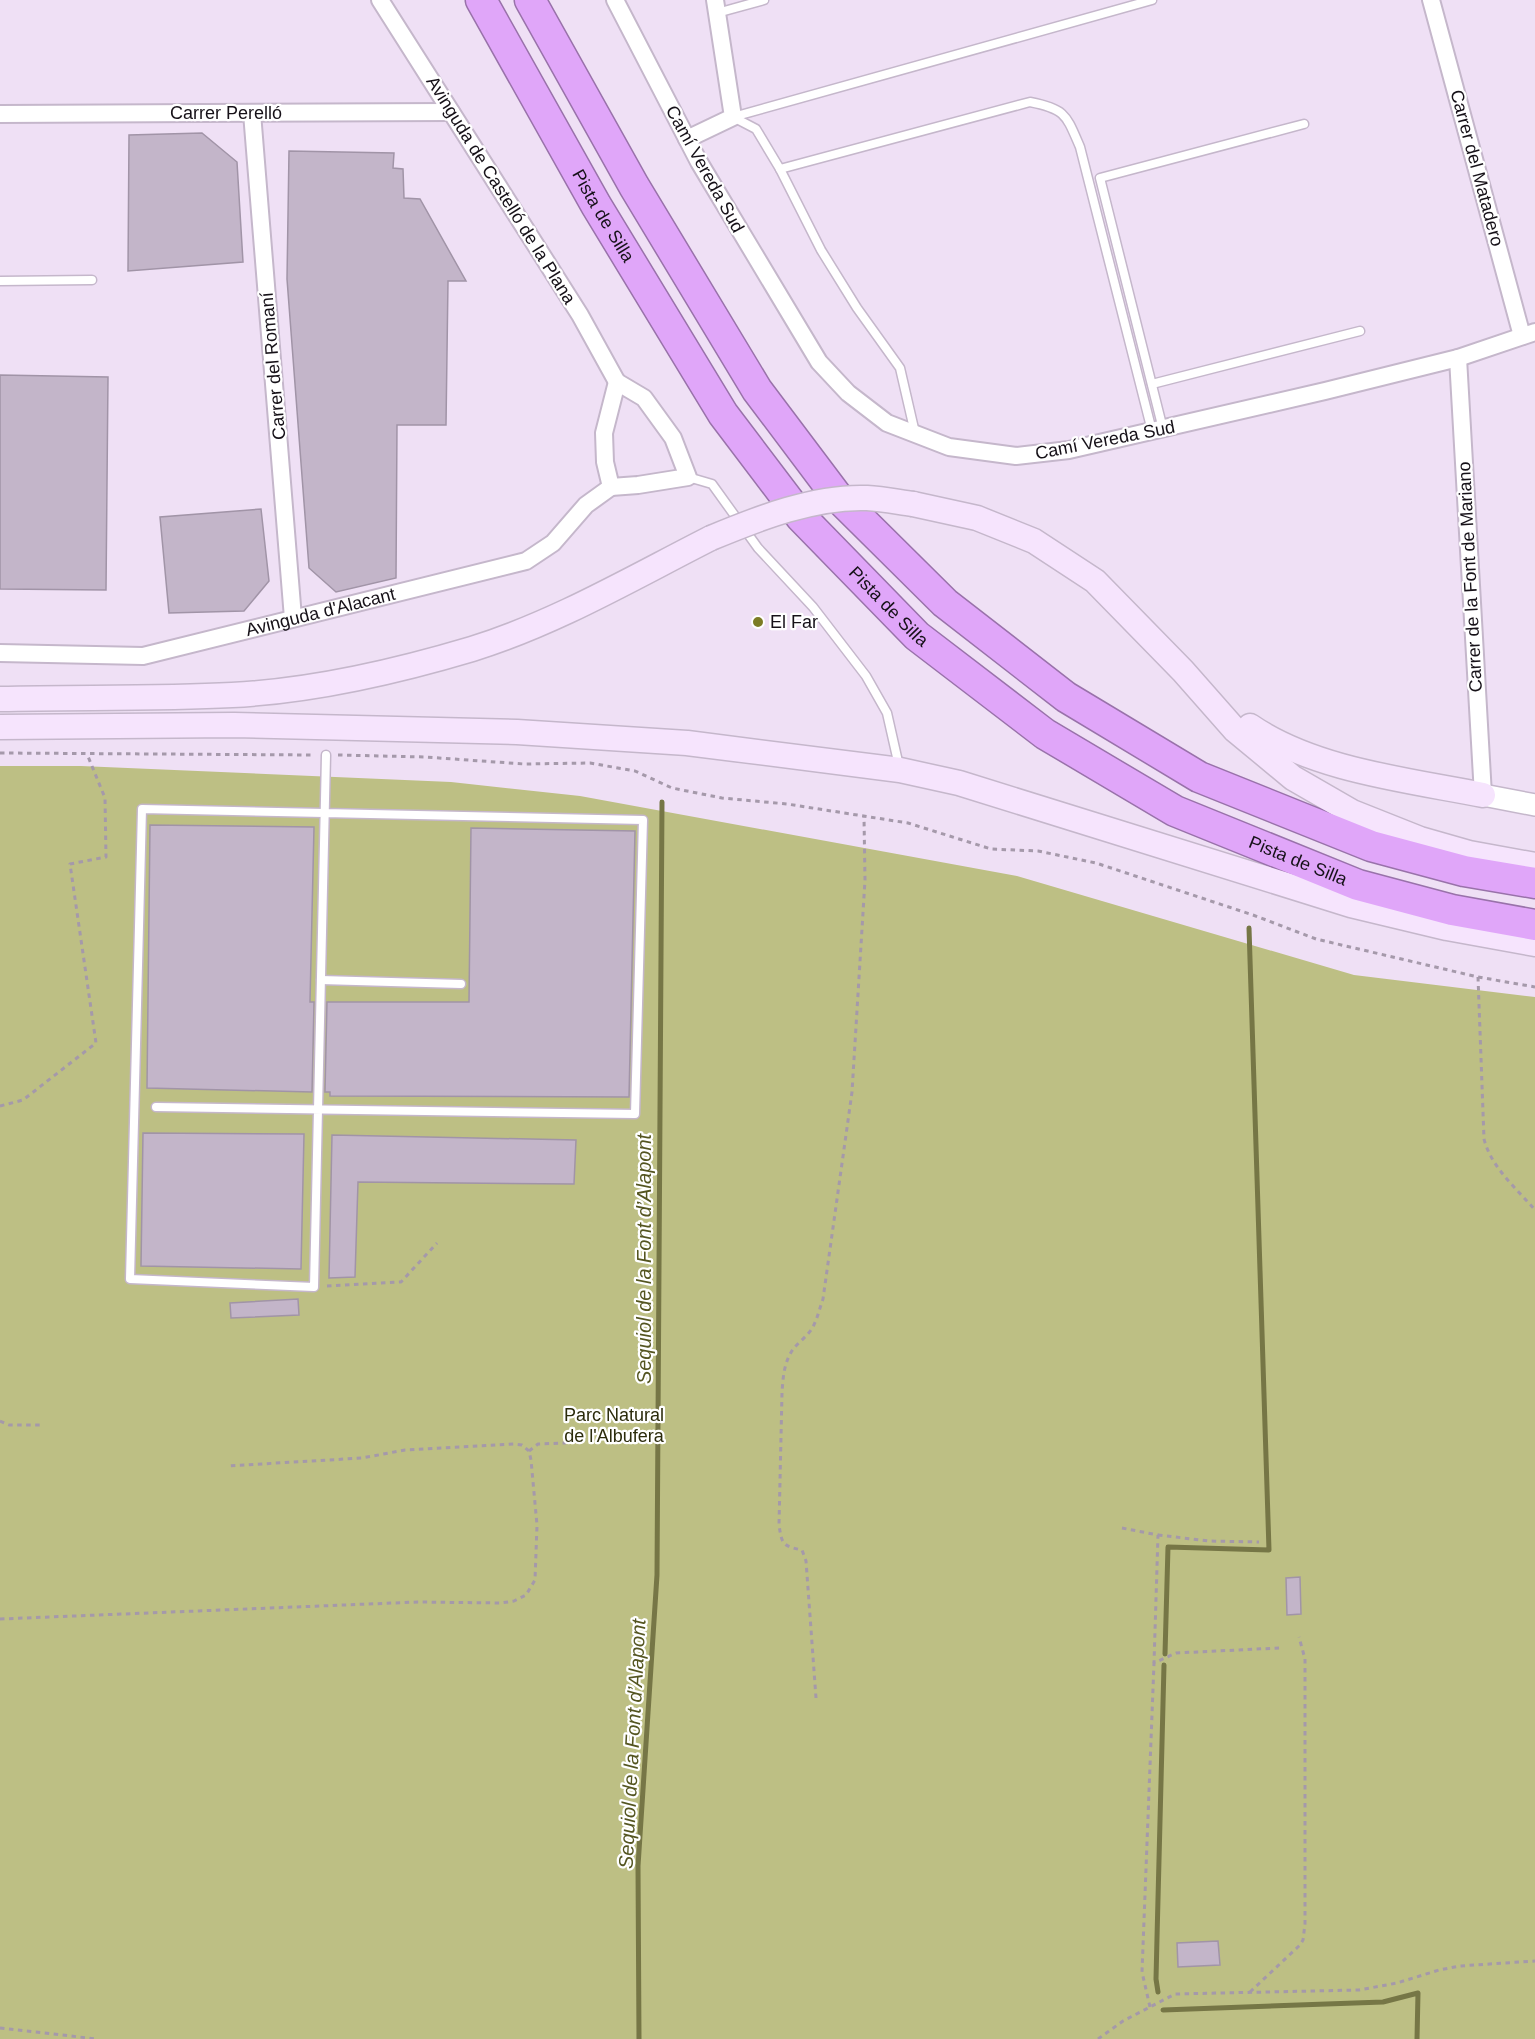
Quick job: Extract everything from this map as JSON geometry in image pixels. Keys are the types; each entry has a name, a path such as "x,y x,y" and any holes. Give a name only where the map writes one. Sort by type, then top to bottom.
{"highway":[{"name":"Pista de Silla","path":"481,0 596,205 723,414 801,517 917,636 1045,734 1175,812 1358,885 1452,910 1535,925"},
{"path":"530,0 634,186 757,390 836,495 945,603 1066,697 1199,777 1371,846 1464,871 1535,884"}],"main road":[{"path":"0,699 233,695 331,683 393,670 474,648 559,614 711,538 764,516 827,501 866,498 913,504 977,518 1034,541 1095,581 1183,671 1235,730 1293,778 1352,812 1420,839 1469,853 1535,865"},
{"path":"1183,671 1230,711 1268,738 1286,747 1347,767 1483,795"},
{"path":"0,727 234,725 517,732 687,743 900,770 959,783 1351,905 1447,928 1535,944"}],"street":[{"name":"Avinguda de Castelló de la Plana","path":"380,0 580,315 617,382"},
{"name":"Camí Vereda Sud","path":"615,0 699,162 819,362 848,393 887,423 949,447 1017,456 1070,450 1458,358 1529,334"},
{"name":"Carrer del Matadero","path":"1431,0 1529,334"},
{"path":"687,139 734,117 716,6"},
{"name":"Carrer Perelló","path":"0,114 451,112"},
{"name":"Carrer del Romaní","path":"252,113 293,618"},
{"name":"Carrer de la Font de Mariano","path":"1458,358 1483,795"},
{"path":"617,382 644,398 673,438 688,477 611,487 605,462 604,433 617,382"},
{"name":"Avinguda d'Alacant","path":"0,653 142,656 526,561 553,543 586,505 611,487"},
{"path":"1483,795 1535,805"}],"lane":[{"path":"716,6 764,0"},
{"path":"734,117 1152,0"},
{"path":"780,169 1030,102 1051,107 1068,119 1080,147 1157,430"},
{"path":"734,117 756,129 780,169 821,250 857,308 900,368 915,434"},
{"path":"1157,430 1152,384 1100,177 1304,124"},
{"path":"0,281 92,280"},
{"path":"1152,384 1360,331"},
{"path":"688,477 712,484 758,548 813,607 866,676 887,713 900,770"},
{"path":"156,1107 318,1109 635,1114 643,820 325,813 142,809 130,1279 314,1287 318,1109 325,813 326,755"},
{"path":"321,980 461,984"}],"path":[{"path":"0,753 326,755 425,757 524,764 590,763 635,771 672,788 712,796 787,804 908,823 991,849 1038,851 1096,863 1253,915 1316,939 1478,977 1535,987"},
{"path":"0,1106 23,1100 96,1043 70,864 106,857 105,798 87,753"},
{"path":"816,1698 806,1561 802,1550 784,1545 779,1525 782,1393 783,1376 788,1359 794,1348 811,1330 823,1299 849,1124 865,880 864,817"},
{"path":"1478,977 1485,1145 1496,1165 1535,1210"},
{"path":"314,1287 402,1282 437,1243"},
{"path":"0,1421 9,1425 40,1425"},
{"path":"529,1451 538,1444 566,1443"},
{"path":"0,1619 418,1602 501,1603 514,1601 526,1595 535,1580 537,1526 529,1451 522,1445 405,1450 362,1458 227,1466"},
{"path":"1122,1528 1209,1541 1259,1542"},
{"path":"1150,2007 1142,1972 1158,1535"},
{"path":"1249,1993 1303,1940 1305,1924 1305,1659 1299,1637"},
{"path":"1154,1663 1176,1653 1280,1648"},
{"path":"1098,2039 1104,2037 1123,2021 1175,1994 1359,1990 1397,1983 1460,1965 1535,1961"},
{"path":"0,2028 97,2039"}],"green space":[{"name":"Parc Natural de l'Albufera","path":"0,766 81,766 451,782 580,796 1017,876 1354,975 1535,997 1535,2039 0,2039"}],"building":[{"path":"202,133 237,162 243,262 128,271 129,135"},
{"path":"289,151 394,153 393,168 403,169 404,198 420,199 466,281 448,281 446,425 397,425 396,578 336,592 309,568 287,279"},
{"path":"0,375 108,377 106,590 0,589"},
{"path":"261,509 269,581 244,611 169,613 160,517"},
{"path":"150,825 314,827 310,1002 314,1002 312,1092 147,1088"},
{"path":"471,828 635,831 629,1097 330,1096 330,1092 325,1092 327,1002 469,1002"},
{"path":"143,1133 304,1134 301,1269 141,1266"},
{"path":"332,1135 576,1140 574,1184 358,1182 355,1277 329,1278"},
{"path":"298,1299 299,1315 231,1318 230,1303"},
{"path":"1300,1577 1301,1614 1287,1615 1286,1578"},
{"path":"1218,1941 1220,1965 1178,1967 1177,1943"}],"waterway":[{"name":"Sequiol de la Font d’Alapont","path":"639,2039 638,1866 657,1575 662,802"},
{"path":"1165,1654 1168,1547 1269,1550 1249,928"},
{"path":"1158,1992 1156,1979 1164,1665"},
{"path":"1163,2010 1383,2002 1418,1993 1417,2039"}],"place":[{"name":"El Far","path":"758,622"}]}
